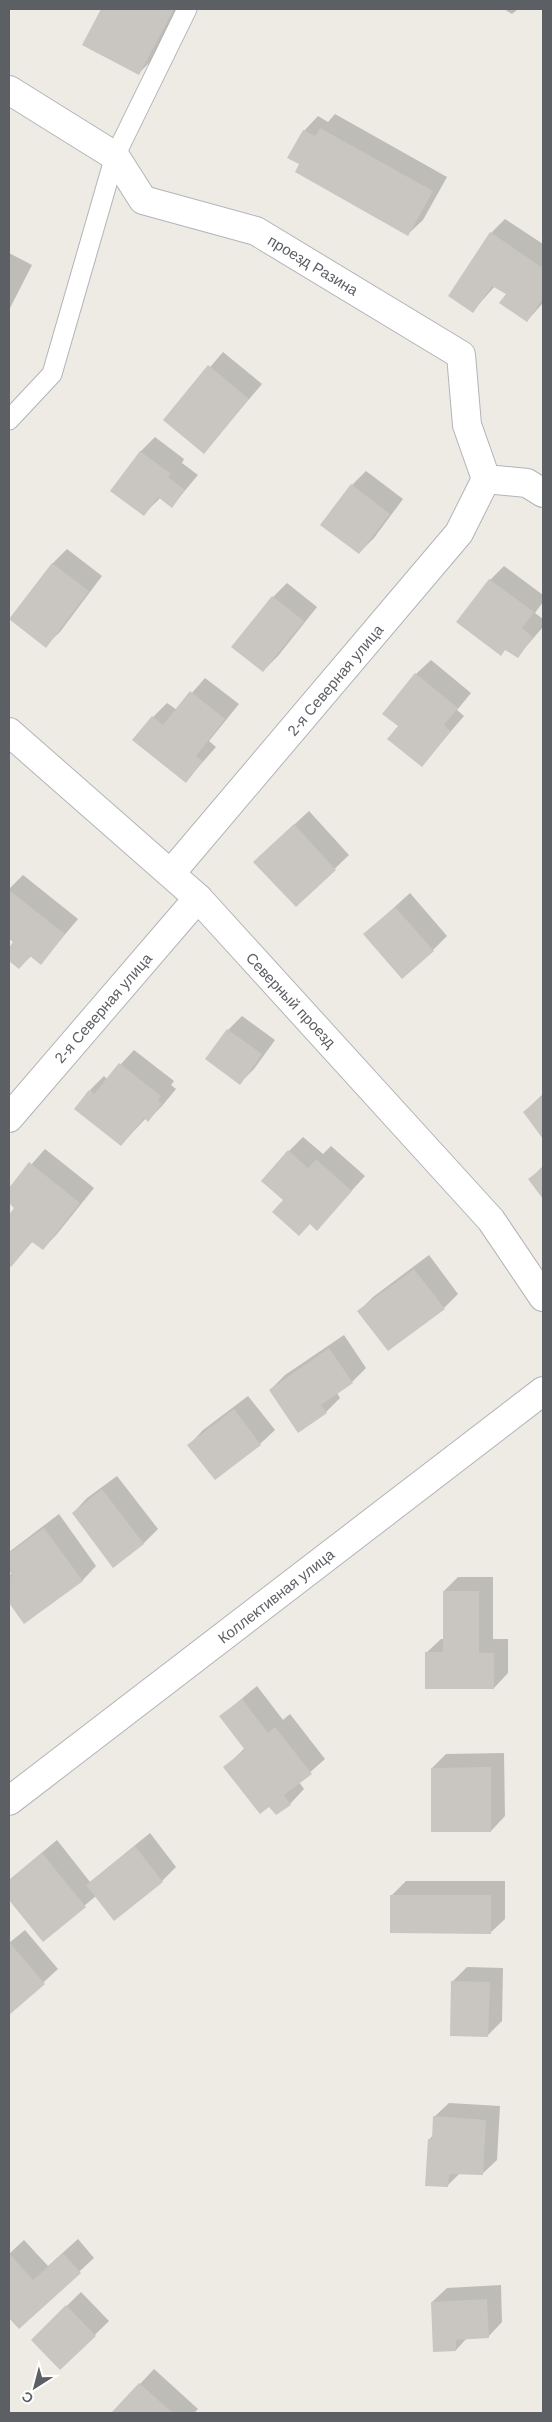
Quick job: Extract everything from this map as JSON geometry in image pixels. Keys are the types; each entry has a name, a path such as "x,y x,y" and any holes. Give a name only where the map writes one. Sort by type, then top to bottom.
{"street":[{"name":"проезд Разина","path":"9,90 115,156 143,200 256,231 462,355 467,425 486,479"},
{"path":"486,479 527,483 543,493"},
{"name":"2-я Северная улица","path":"171,874 459,533 486,479"},
{"name":"Северный проезд","path":"9,732 198,898 491,1220 543,1297"},
{"name":"2-я Северная улица","path":"9,1118 198,898"},
{"name":"Коллективная улица","path":"9,1801 543,1391"}],"lane":[{"path":"9,420 52,374 115,156 187,9"}],"building":[{"path":"101,9 174,9 139,75 82,45"},
{"path":"320,128 433,191 408,236 295,172 299,164 287,158 303,130 315,136"},
{"path":"490,232 543,268 543,298 527,322 499,303 506,294 492,286 473,313 448,296"},
{"path":"208,365 249,399 204,454 163,420"},
{"path":"140,451 171,474 168,477 185,490 172,508 158,497 144,516 110,491"},
{"path":"351,484 390,514 359,554 320,525"},
{"path":"52,563 89,591 46,648 9,619"},
{"path":"489,579 534,612 522,628 533,637 518,658 505,650 501,656 456,622"},
{"path":"272,596 304,621 263,672 231,647"},
{"path":"415,673 458,708 444,725 451,731 422,767 387,739 398,726 382,714"},
{"path":"190,691 225,719 196,756 203,761 186,783 132,740 152,716 163,725"},
{"path":"294,824 336,870 296,907 253,862"},
{"path":"9,890 65,934 41,965 30,956 19,969 9,961 9,948 13,942 9,939"},
{"path":"395,907 434,951 402,979 363,934"},
{"path":"227,1029 262,1054 240,1085 205,1059"},
{"path":"119,1063 161,1096 158,1100 162,1104 148,1122 144,1118 121,1146 74,1109 89,1090 94,1094"},
{"path":"543,1096 543,1139 523,1112"},
{"path":"288,1150 308,1168 316,1159 352,1191 317,1231 310,1224 299,1236 272,1212 283,1200 261,1181"},
{"path":"29,1162 80,1203 43,1250 32,1242 11,1267 9,1265 9,1215 14,1208 9,1203 9,1188"},
{"path":"543,1168 543,1199 528,1179"},
{"path":"414,1269 445,1309 388,1351 357,1311"},
{"path":"329,1348 353,1383 321,1405 327,1413 298,1433 269,1390"},
{"path":"234,1409 261,1445 215,1480 187,1445"},
{"path":"102,1489 144,1544 113,1568 72,1513"},
{"path":"44,1528 83,1581 24,1624 9,1603 9,1578 12,1575 9,1570 9,1553"},
{"path":"443,1591 479,1591 479,1653 494,1653 494,1689 425,1689 425,1652 443,1652"},
{"path":"242,1699 268,1733 275,1727 312,1774 284,1795 291,1805 276,1815 269,1807 260,1814 223,1767 245,1750 219,1716"},
{"path":"491,1767 491,1832 431,1832 431,1768"},
{"path":"135,1846 163,1882 114,1921 86,1885"},
{"path":"42,1853 86,1907 43,1942 9,1900 9,1880"},
{"path":"390,1895 491,1895 491,1934 390,1933"},
{"path":"9,1942 45,1984 9,2015"},
{"path":"451,1981 490,1982 488,2037 450,2036"},
{"path":"433,2116 486,2120 483,2175 449,2174 448,2187 425,2186 428,2139 432,2139"},
{"path":"9,2253 33,2280 63,2253 81,2273 19,2329 9,2318"},
{"path":"487,2299 489,2338 456,2340 456,2351 433,2352 431,2302"},
{"path":"66,2305 96,2336 60,2370 31,2340"},
{"path":"139,2383 173,2413 111,2413"}]}
